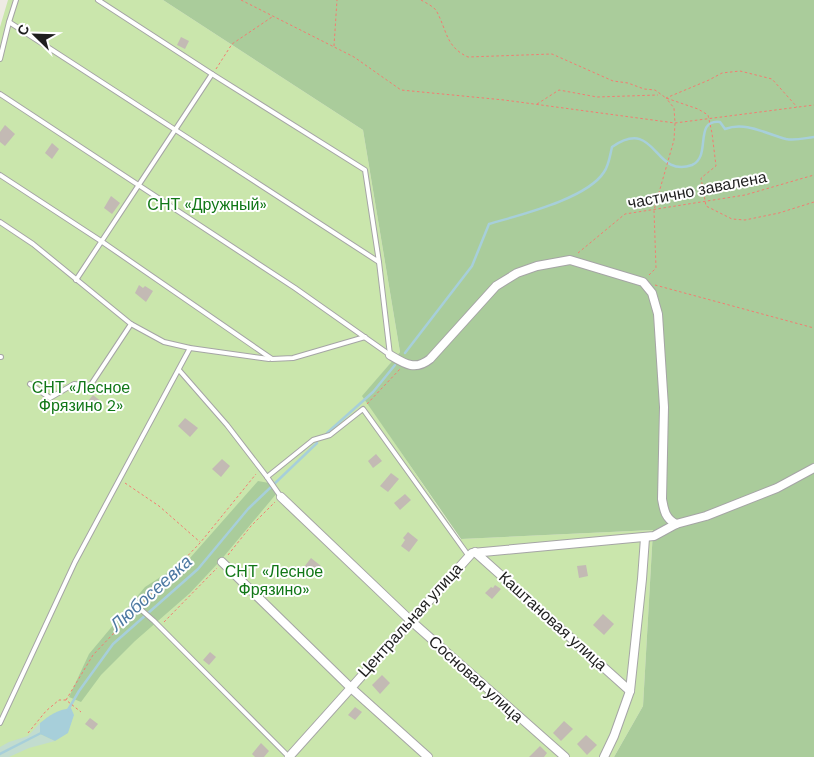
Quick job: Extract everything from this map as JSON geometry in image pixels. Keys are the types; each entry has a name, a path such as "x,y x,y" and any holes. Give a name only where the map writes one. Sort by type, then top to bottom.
{"street":[{"path":"390,356 405,364 416,366 424,364 496,286 537,266 570,260 643,282 652,293 658,314 664,407 662,498 664,513 676,524"},
{"name":"Центральная улица","path":"289,757 472,553 654,536 676,524 706,516 777,488 814,468"},
{"name":"Сосновая улица","path":"281,496 410,620 565,757"},
{"path":"604,757 614,736 630,691 645,538"},
{"name":"Каштановая улица","path":"472,553 630,691"},
{"path":"222,562 350,687 428,757"}],"lane":[{"path":"0,59 16,0"},
{"path":"98,0 365,170 379,262 390,356"},
{"path":"10,22 379,262"},
{"path":"76,280 212,74"},
{"path":"0,94 137,186 295,288 390,356"},
{"path":"0,175 101,241 272,359"},
{"path":"0,222 33,244 131,324 164,342 190,348 272,359 293,358 365,337"},
{"path":"30,384 50,398 74,384 90,386 131,324"},
{"path":"0,723 75,562 190,348"},
{"path":"179,370 227,425 281,496"},
{"path":"267,477 314,440 330,435 363,409 472,553"},
{"path":"138,608 154,621 289,757"}],"path":[{"path":"241,0 354,57 401,90 504,100 675,124 814,105"},
{"path":"334,47 337,0"},
{"path":"421,0 437,10 448,40 459,53 468,57 552,54 612,81 655,90 659,95"},
{"path":"212,74 232,44 273,17"},
{"path":"666,98 722,73 740,71 772,79 797,107"},
{"path":"536,104 559,90 597,97 659,95 698,109 708,115 716,166 701,178 706,206 732,219 745,220 779,213 814,202"},
{"path":"666,98 674,108 674,140 654,210 656,268 643,282 814,328"},
{"name":"частично завалена","path":"570,260 625,214 746,195 814,176"},
{"path":"363,409 405,364"},
{"path":"66,700 93,655 200,543 260,469"},
{"path":"120,479 159,506 200,543"},
{"path":"28,733 46,711 59,700 66,700 81,712"}],"green space":[{"path":"8,0 163,0 363,130 400,352 363,396 460,539 653,530 643,706 614,757 0,757 0,27"},
{"path":"163,0 814,0 814,757 614,757 643,706 653,530 461,539 362,396 400,352 363,130"},
{"path":"258,481 269,483 277,493 220,561 190,593 135,641 101,675 81,702 69,697 89,654 145,587 190,558"},
{"path":"40,723 40,734 55,741 29,748 9,757 0,757 0,747 28,736"}],"water":[{"path":"71,708 74,715 68,733 55,741 40,734 40,723 54,713"}],"building":[{"path":"181,37 189,41 185,49 177,45"},
{"path":"5,125 15,134 5,146 0,142 0,132"},
{"path":"52,143 59,149 52,159 45,153"},
{"path":"111,196 120,203 112,214 104,208"},
{"path":"139,285 153,291 146,302 135,293"},
{"path":"93,395 102,402 97,408 88,401"},
{"path":"185,418 198,428 190,437 178,426"},
{"path":"376,454 382,461 373,468 368,461"},
{"path":"222,459 230,466 221,477 212,469"},
{"path":"391,473 399,479 388,492 380,486"},
{"path":"405,494 411,500 400,510 394,503"},
{"path":"408,532 418,540 409,552 401,546 405,540 403,538"},
{"path":"311,558 321,566 313,575 304,567"},
{"path":"586,565 588,576 579,578 577,566"},
{"path":"495,585 501,589 492,599 485,593"},
{"path":"603,614 614,624 604,635 593,625"},
{"path":"210,652 216,657 209,665 203,660"},
{"path":"382,675 390,683 380,694 372,685"},
{"path":"355,707 362,712 355,720 348,715"},
{"path":"90,718 98,724 93,730 85,724"},
{"path":"564,721 573,729 561,741 553,733"},
{"path":"586,735 597,745 587,755 577,744"},
{"path":"261,743 269,751 264,757 255,757 252,754"},
{"path":"540,746 547,753 544,757 529,757"}],"waterway":[{"name":"Любосеевка","path":"405,353 472,266 489,224 551,205 583,190 595,182 604,172 612,147 627,139 638,139 647,143 669,164 679,167 692,165 698,161 707,126 712,123 720,122 725,129 741,126 748,127 789,140 814,137"},
{"name":"Любосеевка","path":"327,433 373,392 395,365"},
{"name":"Любосеевка","path":"68,710 79,691 113,644 198,569 248,509 317,443"},
{"name":"Любосеевка","path":"0,754 41,733"}],"park label":[{"name":"СНТ «Дружный»","path":"207,204"},
{"name":"СНТ «Лесное Фрязино 2»","path":"81,396"},
{"name":"СНТ «Лесное Фрязино»","path":"274,580"}]}
